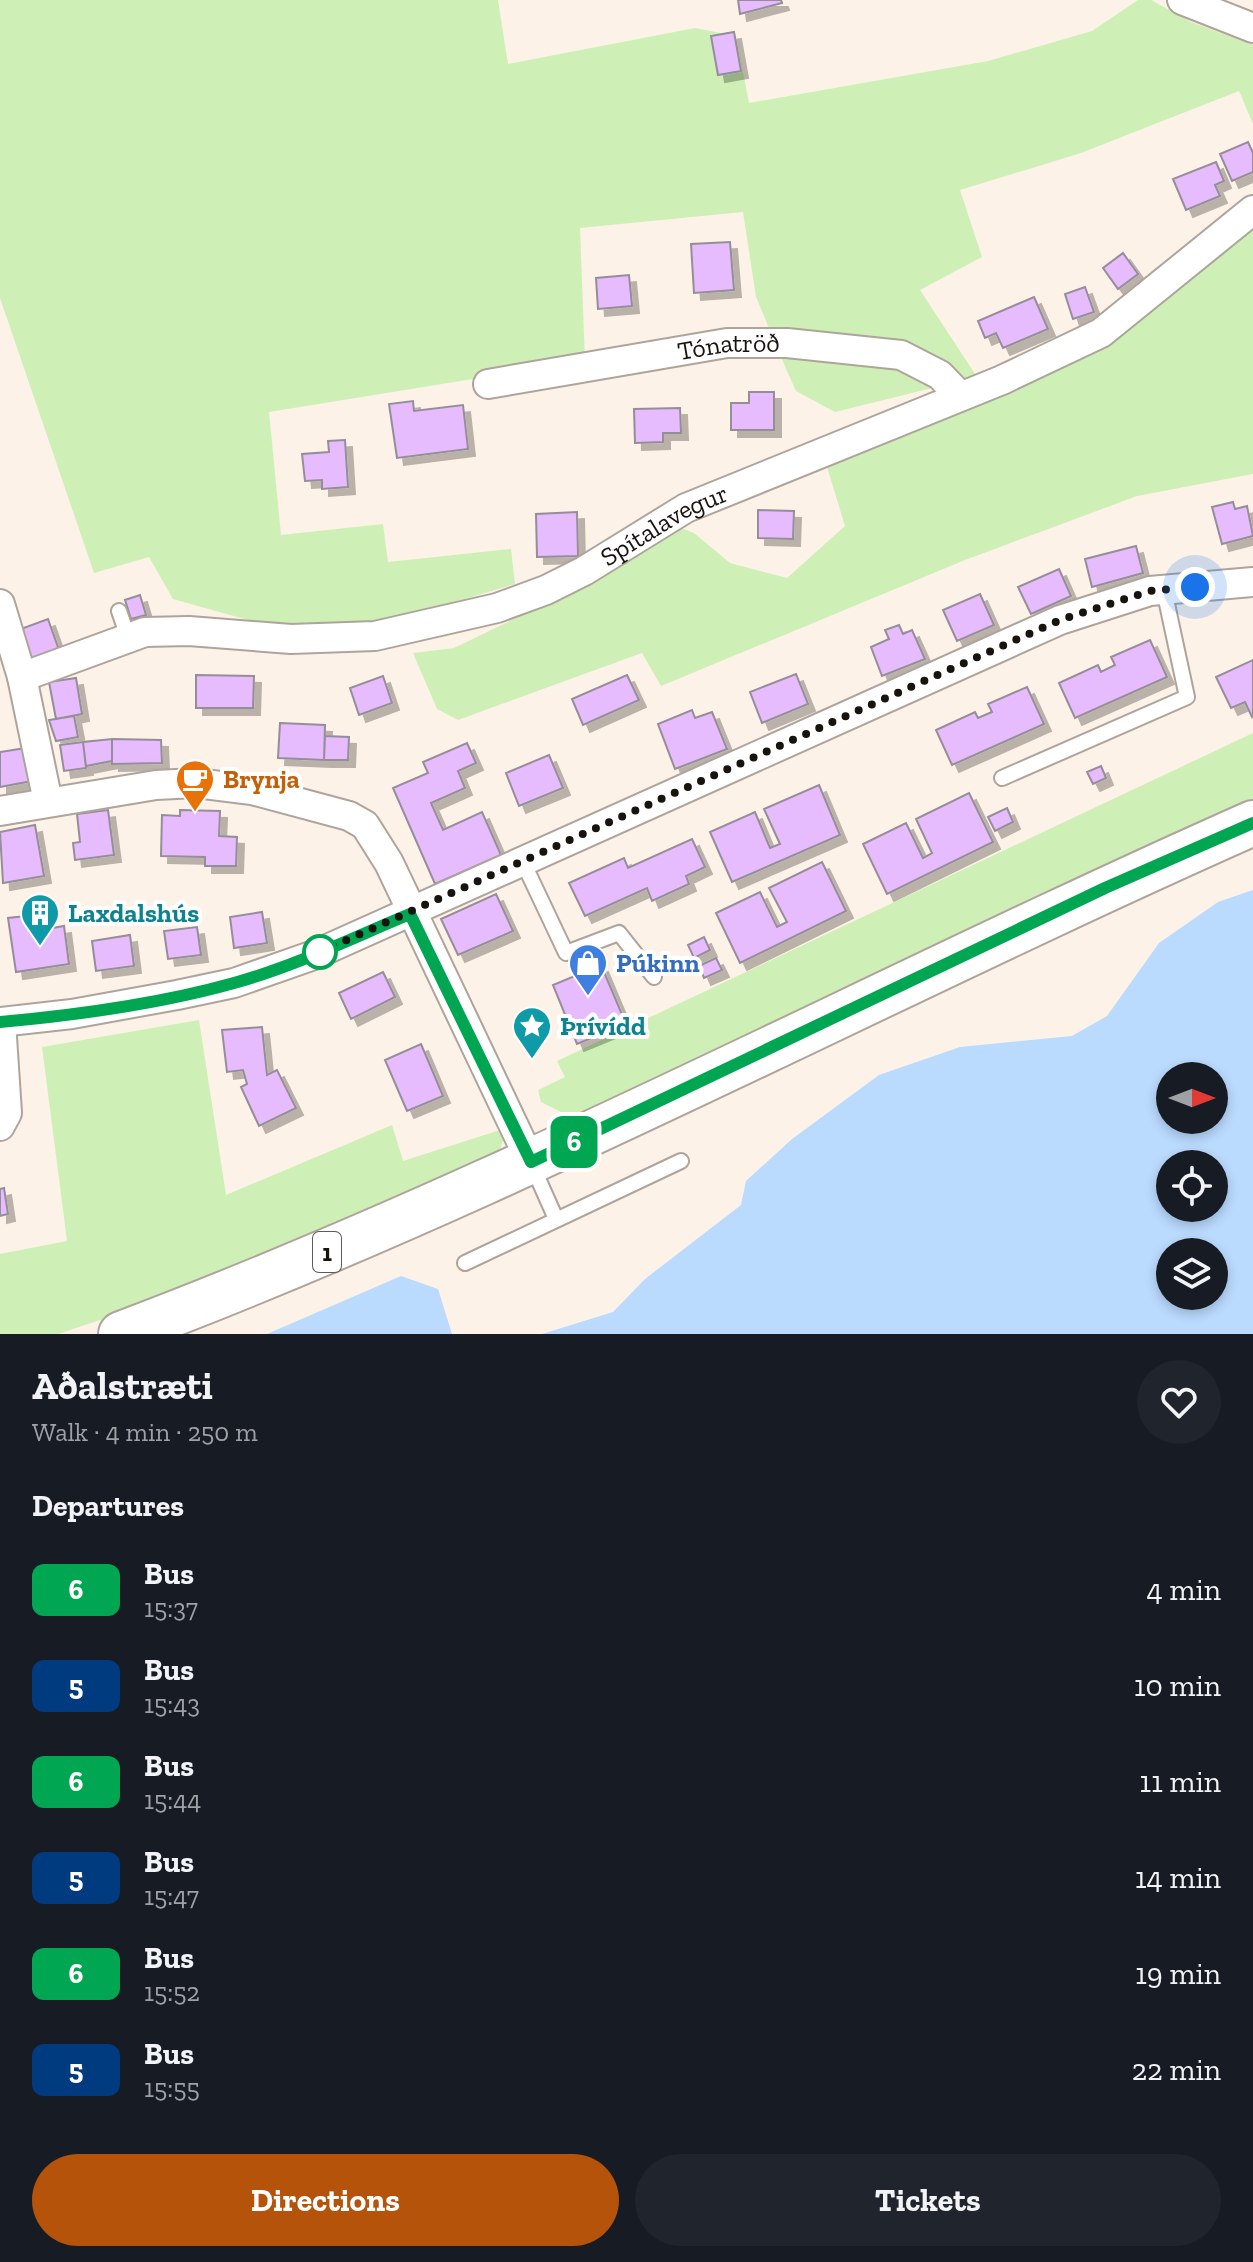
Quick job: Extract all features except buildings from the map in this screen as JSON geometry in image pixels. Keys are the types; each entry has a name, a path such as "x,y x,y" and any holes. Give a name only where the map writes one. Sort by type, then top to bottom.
{"highway":[{"name":"1","path":"123,1334 281,1272 531,1162 1091,895 1253,823"}],"street":[{"path":"1182,0 1253,28"},
{"name":"Spítalavegur","path":"22,677 124,624 162,630 291,639 348,639 407,630 497,608 546,590 584,571 686,508 960,396 1101,333 1253,210"},
{"name":"Tónatröð","path":"488,384 727,343 787,343 901,355 940,375 960,396"},
{"path":"0,1126 7,1113 0,1022 72,1014 234,983 314,955 1060,620 1164,590 1253,582"},
{"path":"0,604 22,677 48,802"},
{"path":"0,811 156,785 196,783 252,790 328,807 365,825 389,863 410,914 531,1162"}],"lane":[{"path":"1002,778 1187,697 1164,590"},
{"path":"523,862 566,953 619,933 654,977"},
{"path":"465,1263 681,1161"},
{"path":"531,1162 556,1219"}],"green space":[{"path":"0,0 498,0 508,64 695,28 736,36 749,103 988,61 1092,31 1138,0 1151,0 1191,22 1253,45 1253,124 1239,91 1081,153 960,190 982,257 920,290 977,377 835,412 796,391 756,297 743,212 580,228 585,361 269,412 281,535 383,524 388,562 511,549 515,584 395,620 295,633 173,599 149,557 94,573 0,298"},
{"path":"1253,223 1253,474 1137,496 965,560 661,686 642,653 458,720 437,709 413,653 454,648 516,618 676,526 694,533 730,563 787,578 845,526 824,457 988,393"},
{"path":"1253,733 1253,806 582,1113 563,1113 541,1102 538,1090 565,1077 557,1061"},
{"path":"199,1020 226,1195 392,1125 403,1161 500,1130 503,1140 498,1158 187,1291 58,1334 0,1334 0,1254 67,1241 42,1047"}],"water":[{"path":"1253,890 1253,1334 542,1334 613,1312 645,1279 741,1205 746,1181 792,1139 879,1075 960,1047 1072,1036 1107,1016 1159,943 1218,902"},
{"path":"401,1276 438,1289 452,1334 267,1334"}],"bus line":[{"name":"6","path":"0,1022 72,1014 234,983 314,955 410,914 531,1162 1105,888 1253,823"}],"place":[{"name":"Brynja","path":"195,813"},
{"name":"Laxdalshús","path":"40,947"},
{"name":"Púkinn","path":"588,997"},
{"name":"Þrívídd","path":"532,1060"}],"route":[{"path":"320,952 433,904 1060,620 1150,591 1195,587"}]}
